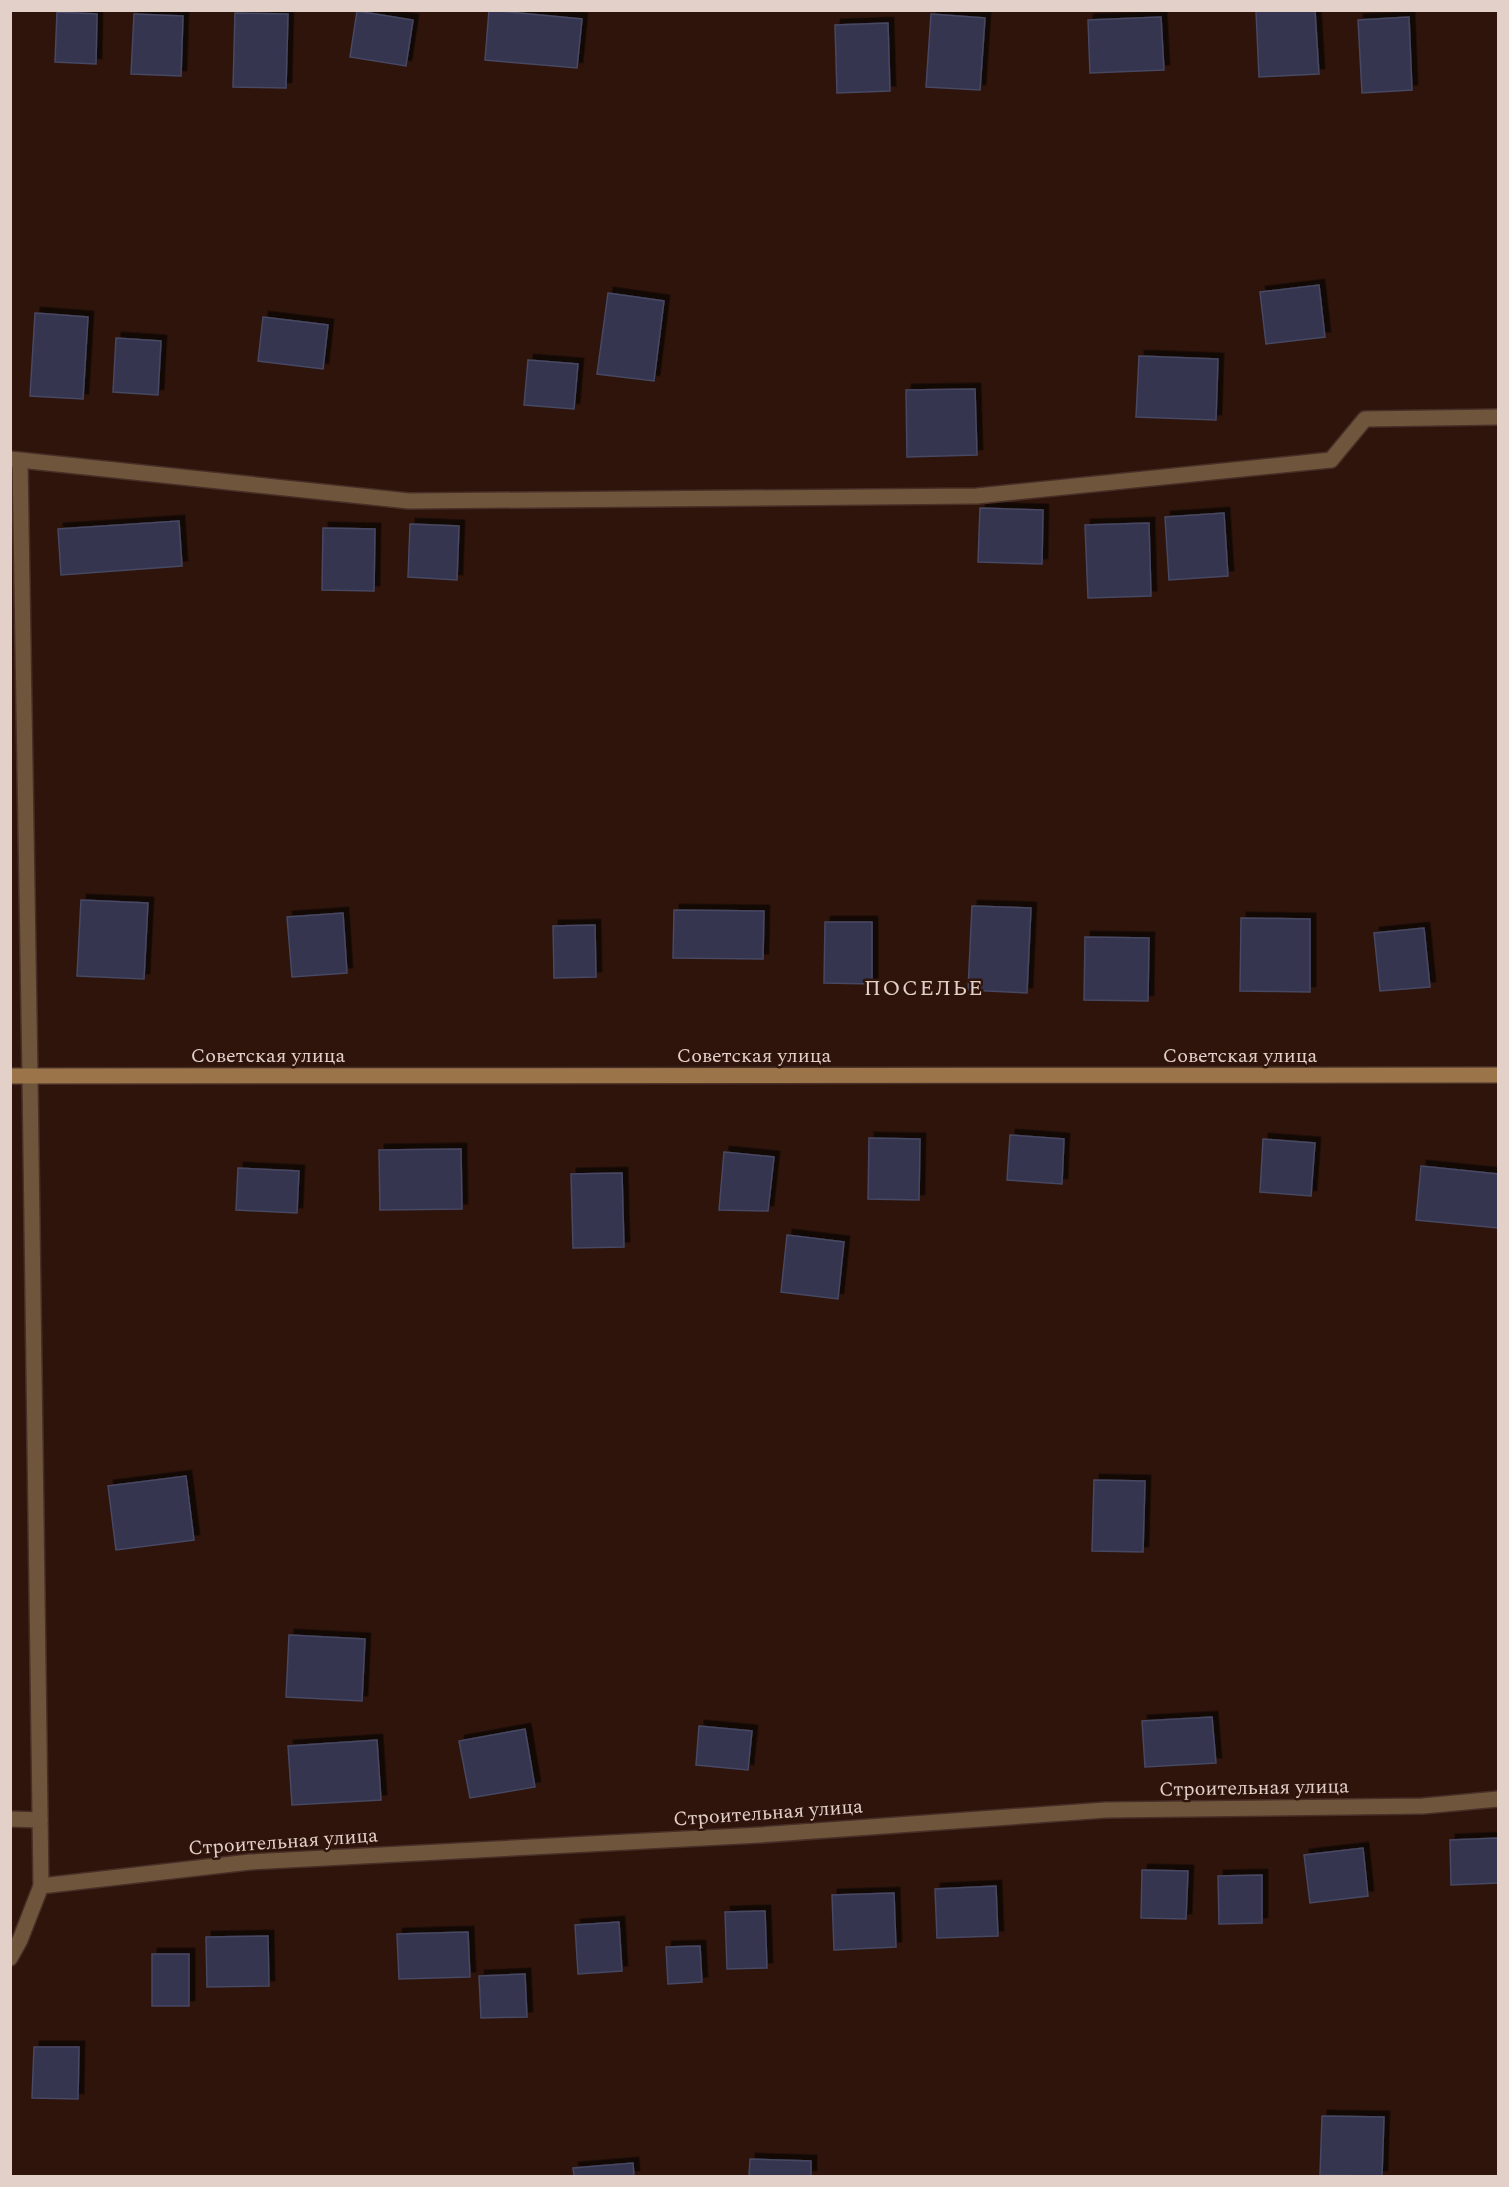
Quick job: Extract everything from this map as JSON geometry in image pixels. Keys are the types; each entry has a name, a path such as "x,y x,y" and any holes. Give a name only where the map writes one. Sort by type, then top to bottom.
{"main road":[{"name":"Советская улица","path":"10,1076 1498,1075"}],"street":[{"path":"10,1958 20,1940 41,1886 30,1076 15,460 409,501 977,496 1331,460 1365,418 1498,417"},
{"name":"Строительная улица","path":"41,1886 249,1862 760,1835 1106,1810 1423,1806 1498,1799"},
{"path":"10,1819 40,1820"}],"building":[{"path":"489,10 582,19 577,68 485,60"},
{"path":"1315,10 1319,74 1259,77 1256,11"},
{"path":"357,11 413,20 406,66 350,57"},
{"path":"57,12 97,14 96,64 55,62"},
{"path":"235,13 288,14 286,88 233,87"},
{"path":"134,14 183,16 181,76 131,74"},
{"path":"931,14 985,18 980,90 926,87"},
{"path":"1161,17 1164,70 1090,73 1088,20"},
{"path":"1409,17 1412,90 1362,93 1358,20"},
{"path":"888,23 890,91 837,93 835,25"},
{"path":"1319,285 1325,337 1266,344 1260,292"},
{"path":"608,293 664,301 654,381 597,374"},
{"path":"35,313 88,317 83,399 30,396"},
{"path":"263,317 328,325 323,369 258,361"},
{"path":"116,338 161,341 158,395 113,392"},
{"path":"1139,356 1218,359 1216,420 1136,417"},
{"path":"528,360 578,364 574,409 524,405"},
{"path":"975,389 977,455 907,457 906,390"},
{"path":"980,508 1043,510 1042,564 978,562"},
{"path":"1224,513 1228,576 1169,580 1165,517"},
{"path":"179,521 182,566 61,575 58,529"},
{"path":"1149,523 1151,596 1088,598 1085,525"},
{"path":"410,524 459,526 457,580 408,577"},
{"path":"323,528 375,529 374,591 322,590"},
{"path":"81,900 148,903 144,979 77,976"},
{"path":"972,906 1031,908 1027,993 968,990"},
{"path":"674,910 764,911 763,959 673,958"},
{"path":"343,913 347,973 292,977 287,917"},
{"path":"1241,918 1310,919 1310,992 1240,991"},
{"path":"825,922 872,922 872,984 824,983"},
{"path":"595,925 596,977 554,978 553,926"},
{"path":"1424,928 1430,987 1380,991 1374,933"},
{"path":"1085,937 1149,938 1148,1001 1084,1000"},
{"path":"1010,1135 1064,1139 1062,1184 1007,1180"},
{"path":"869,1138 920,1139 919,1200 868,1199"},
{"path":"1263,1139 1315,1143 1311,1196 1260,1192"},
{"path":"461,1149 462,1209 380,1210 379,1150"},
{"path":"724,1152 774,1157 768,1211 719,1210"},
{"path":"1421,1166 1498,1174 1498,1228 1416,1220"},
{"path":"238,1168 299,1171 297,1213 236,1210"},
{"path":"622,1173 624,1247 573,1248 571,1174"},
{"path":"787,1235 844,1242 838,1299 781,1292"},
{"path":"186,1476 194,1540 116,1550 108,1486"},
{"path":"1094,1480 1145,1481 1143,1552 1092,1551"},
{"path":"289,1635 365,1639 362,1701 286,1697"},
{"path":"1212,1717 1216,1763 1145,1767 1142,1721"},
{"path":"699,1726 752,1731 748,1770 696,1765"},
{"path":"525,1729 535,1787 470,1798 459,1741"},
{"path":"377,1740 381,1800 292,1805 288,1746"},
{"path":"1498,1838 1498,1883 1451,1885 1450,1840"},
{"path":"1363,1848 1368,1896 1310,1903 1304,1855"},
{"path":"1142,1870 1188,1871 1186,1919 1141,1918"},
{"path":"1262,1875 1262,1923 1219,1924 1218,1876"},
{"path":"996,1886 998,1936 937,1938 935,1889"},
{"path":"894,1893 896,1947 834,1950 832,1895"},
{"path":"765,1911 767,1968 727,1969 725,1912"},
{"path":"619,1922 622,1971 578,1974 575,1925"},
{"path":"468,1932 470,1977 399,1979 397,1934"},
{"path":"268,1936 269,1986 207,1987 206,1937"},
{"path":"700,1946 702,1982 668,1984 666,1947"},
{"path":"152,1954 189,1954 189,2006 152,2006"},
{"path":"525,1974 527,2017 481,2018 479,1976"},
{"path":"34,2047 79,2047 78,2099 32,2098"},
{"path":"1322,2116 1384,2117 1382,2176 1320,2175"},
{"path":"750,2159 811,2161 811,2176 749,2176"},
{"path":"633,2163 634,2176 574,2176 573,2168"}],"district":[{"name":"ПОСЕЛЬЕ","path":"924,987"}]}
